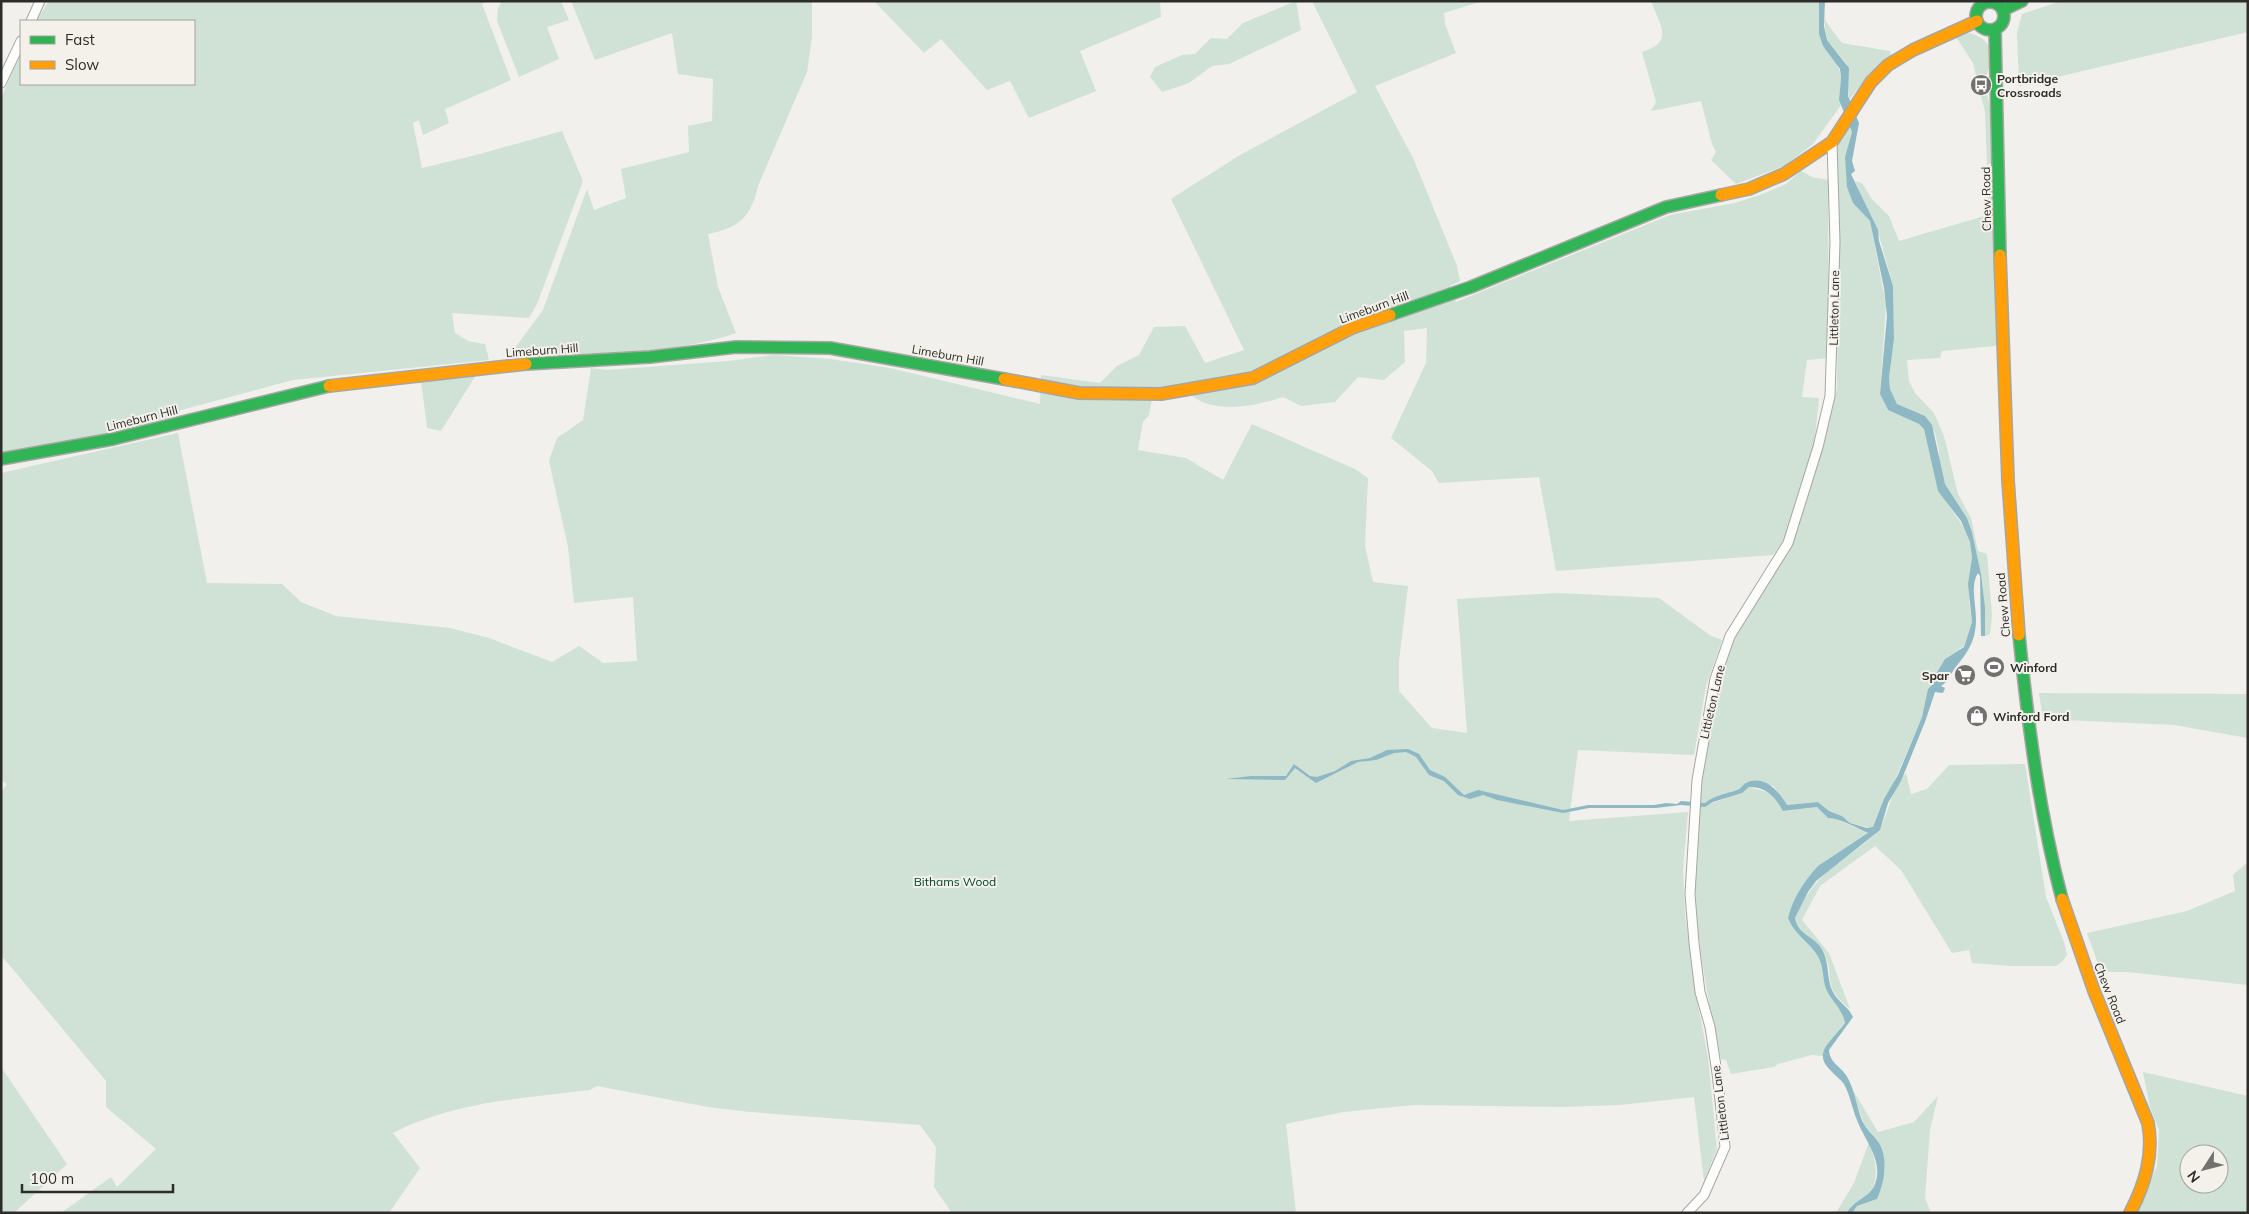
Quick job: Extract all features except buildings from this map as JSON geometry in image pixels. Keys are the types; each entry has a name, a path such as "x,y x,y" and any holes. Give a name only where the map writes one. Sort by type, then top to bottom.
{"street":[{"path":"30,20 40,1"},
{"path":"2003,10 2022,1"},
{"path":"1986,2 1998,4 2003,10 2004,22 1995,30 1985,30 1977,21 1977,10 1986,2"},
{"name":"Limeburn Hill","path":"1,459 113,439 331,385 518,364 650,357 736,347 830,348 1079,393 1162,394 1253,378 1352,328 1471,287 1666,207 1749,189 1784,174 1832,142 1871,82 1888,65 1912,50 1977,21"},
{"name":"Chew Road","path":"1995,30 2007,483 2028,720 2048,844 2064,909 2150,1130 2149,1166 2130,1213"},
{"path":"1,83 20,43"},
{"name":"Littleton Lane","path":"1687,1213 1704,1195 1725,1146 1718,1074 1710,1027 1700,992 1690,894 1697,780 1715,679 1727,645 1755,594 1788,542 1818,447 1830,396 1835,242 1832,142"}],"green space":[{"path":"49,1 487,1 482,4 511,80 445,109 449,123 423,135 419,120 413,123 422,168 562,131 583,181 537,304 529,318 452,313 455,333 468,341 485,344 489,360 293,380 181,410 172,416 111,435 1,454 1,98 20,54 20,85 195,85 195,20 37,20"},
{"path":"502,1 561,1 569,20 547,27 559,59 519,77 497,21 498,8"},
{"path":"571,1 812,1 812,37 807,72 758,186 752,206 736,224 708,234 718,287 736,333 709,341 654,350 513,355 515,348 543,310 587,189 594,210 626,198 621,169 689,152 688,126 712,121 713,79 678,74 672,33 595,60"},
{"path":"874,1 1160,1 1161,17 1080,51 1096,91 1029,118 1010,81 987,90 941,39 924,53"},
{"path":"1296,1 1301,30 1229,64 1212,66 1189,83 1162,92 1150,77 1155,67 1182,55 1195,54 1211,38 1227,39 1243,23"},
{"name":"Bithams Wood","path":"1312,1 1483,1 1444,13 1445,24 1456,53 1375,86 1414,160 1457,266 1460,281 1450,286 1456,302 1670,215 1735,203 1765,193 1786,184 1801,171 1812,177 1828,180 1829,358 1807,360 1802,397 1819,398 1814,447 1785,539 1773,555 1556,571 1539,477 1439,483 1432,471 1391,438 1426,363 1427,328 1404,331 1405,362 1384,380 1358,377 1335,402 1301,406 1283,397 1253,405 1222,407 1202,402 1180,386 1152,399 1149,415 1143,422 1138,450 1186,458 1223,480 1252,424 1355,469 1368,478 1365,546 1373,582 1408,586 1399,662 1399,691 1432,728 1467,733 1457,599 1557,593 1659,598 1711,636 1722,640 1706,686 1694,755 1578,750 1569,821 1688,812 1683,870 1685,913 1694,984 1708,1057 1717,1149 1704,1181 1694,1097 1620,1105 1562,1107 1413,1105 1343,1112 1286,1124 1296,1213 952,1213 934,1187 936,1147 920,1125 708,1107 597,1086 590,1090 515,1099 464,1108 440,1114 393,1133 420,1168 389,1213 61,1213 111,1177 117,1187 156,1149 106,1107 106,1081 1,955 1,792 7,784 1,780 1,473 178,433 207,583 282,584 301,602 336,616 450,628 489,638 552,662 579,646 603,663 637,661 633,597 574,603 568,547 549,461 557,438 583,420 591,368 607,370 728,361 774,355 830,359 890,368 1040,404 1041,375 1100,383 1117,366 1139,355 1154,327 1185,326 1205,363 1244,350 1171,199 1240,155 1357,92"},
{"path":"1651,1 1819,1 1819,34 1839,69 1841,78 1839,100 1841,105 1813,144 1784,166 1736,184 1711,160 1716,152 1712,144 1701,101 1651,111 1656,102 1642,52 1659,43 1662,38 1662,32"},
{"path":"2061,1 2248,1 2248,32 2019,86 2017,33 2022,14"},
{"path":"1824,19 1842,43 1890,51 1891,56 1870,73 1849,100 1846,63 1827,40"},
{"path":"1965,33 1973,34 1983,39 1992,52 1986,85 1991,115 1992,163 1987,165 1985,112 1973,63 1956,37"},
{"path":"1848,122 1852,132 1845,158 1848,186 1853,203 1870,221 1886,305 1880,394 1888,410 1919,424 1924,429 1936,480 1950,507 1964,528 1970,542 1972,558 1969,602 1972,622 1964,646 1945,659 1937,672 1934,683 1929,689 1922,717 1876,824 1871,828 1850,823 1818,802 1787,805 1773,786 1757,782 1746,783 1738,790 1718,796 1705,803 1698,802 1719,677 1733,635 1793,542 1821,452 1837,388 1839,218 1835,143"},
{"path":"1987,171 1993,173 1998,344 1995,346 1942,351 1940,358 1907,360 1909,381 1915,393 1934,413 1944,436 1958,494 1971,518 1978,551 1987,554 1992,616 1990,634 1985,636 1985,607 1981,574 1972,532 1967,518 1945,484 1939,464 1939,451 1935,433 1925,416 1897,404 1890,389 1889,378 1894,339 1893,286 1879,235 1855,181 1862,183 1871,198 1889,216 1899,241 1988,215"},
{"path":"476,375 441,431 427,428 421,380"},
{"path":"2039,693 2248,694 2248,738 2174,725 2043,719"},
{"path":"2025,764 2046,897 2064,942 2067,955 2062,962 2056,966 2011,966 1972,963 1969,950 1952,953 1901,870 1875,846 1820,886 1802,920 1829,953 1850,1009 1835,993 1823,951 1795,924 1796,915 1815,884 1878,830 1883,823 1896,788 1906,773 1911,794 1927,789 1949,765"},
{"path":"1749,787 1771,793 1782,809 1786,811 1817,807 1828,818 1833,818 1869,834 1830,859 1810,877 1795,901 1788,918 1821,960 1829,993 1840,1007 1845,1023 1824,1050 1823,1056 1812,1055 1778,1064 1774,1067 1731,1074 1726,1060 1721,1059 1701,950 1695,884 1698,807 1724,799"},
{"path":"2248,862 2248,985 2127,972 2101,972 2087,933 2187,911 2235,891 2233,875"},
{"path":"1,1067 67,1164 14,1213 1,1213"},
{"path":"2143,1072 2248,1096 2248,1213 2138,1213 2157,1166 2159,1130 2150,1107"},
{"path":"1850,1085 1878,1132 1914,1122 1938,1096 1930,1130 1925,1198 1931,1213 1852,1213 1856,1206 1877,1199 1885,1171 1883,1153 1878,1141 1864,1124"},
{"path":"1869,1142 1876,1172 1873,1186 1870,1192 1853,1205 1847,1213 1836,1213 1854,1183"}],"water":[{"path":"1819,1 1825,1 1824,26 1827,40 1849,68 1848,96 1859,123 1852,161 1855,171 1851,174 1878,230 1879,241 1893,286 1894,339 1889,378 1890,389 1897,404 1925,416 1932,425 1945,484 1967,518 1972,532 1981,574 1985,607 1985,636 1981,636 1980,576 1978,573 1974,583 1976,627 1973,640 1964,657 1941,686 1945,688 1943,693 1935,692 1901,781 1888,803 1880,830 1816,881 1808,892 1795,918 1798,927 1822,949 1833,992 1853,1017 1829,1050 1833,1061 1848,1079 1861,1118 1879,1143 1884,1157 1882,1186 1877,1199 1857,1206 1852,1213 1847,1213 1853,1205 1869,1193 1875,1184 1877,1167 1872,1150 1860,1128 1844,1084 1829,1069 1824,1060 1824,1050 1845,1023 1844,1018 1826,989 1819,959 1794,929 1788,918 1800,890 1818,866 1868,833 1843,821 1828,818 1817,807 1783,811 1770,794 1755,787 1749,787 1742,793 1713,802 1705,807 1681,805 1656,808 1589,808 1563,813 1497,800 1483,795 1470,799 1458,795 1444,781 1429,775 1416,757 1406,752 1394,753 1376,760 1358,762 1316,783 1295,768 1285,780 1226,779 1251,776 1286,776 1294,764 1310,776 1317,777 1335,771 1351,761 1370,758 1387,750 1408,749 1419,754 1430,770 1445,777 1464,795 1478,790 1563,810 1588,805 1654,805 1677,804 1681,801 1705,803 1717,796 1738,789 1746,783 1759,781 1776,790 1787,805 1818,802 1850,823 1867,828 1873,827 1884,799 1898,775 1922,717 1928,689 1934,683 1937,672 1945,659 1964,647 1972,622 1968,584 1972,558 1970,542 1961,521 1938,491 1924,429 1919,424 1888,410 1880,394 1887,316 1884,288 1870,221 1853,203 1847,187 1845,157 1852,132 1839,100 1840,69 1823,46 1819,34"}],"traffic: fast":[{"path":"2003,10 2022,1"},
{"path":"1990,2 2000,6 2004,16 2000,26 1990,30 1980,26 1976,16 1980,6 1990,2"},
{"path":"1995,30 2000,255"},
{"path":"1390,315 1471,287 1666,207 1721,195"},
{"path":"526,364 650,357 736,347 830,348 1004,379"},
{"path":"1,459 113,439 329,386"},
{"path":"2019,635 2035,768 2047,834 2062,899"}],"traffic: slow":[{"path":"1721,195 1749,189 1784,174 1832,142 1871,82 1888,65 1913,50 1977,21"},
{"path":"2000,255 2008,480 2019,635"},
{"path":"1004,379 1079,393 1161,394 1253,378 1352,328 1390,315"},
{"path":"329,386 526,364"},
{"path":"2062,899 2094,991 2148,1123 2150,1146 2147,1169 2130,1213"}],"place":[{"name":"Portbridge Crossroads","path":"1981,85"},
{"name":"Winford","path":"1994,667"},
{"name":"Spar","path":"1965,675"},
{"name":"Winford Ford","path":"1977,716"}]}
